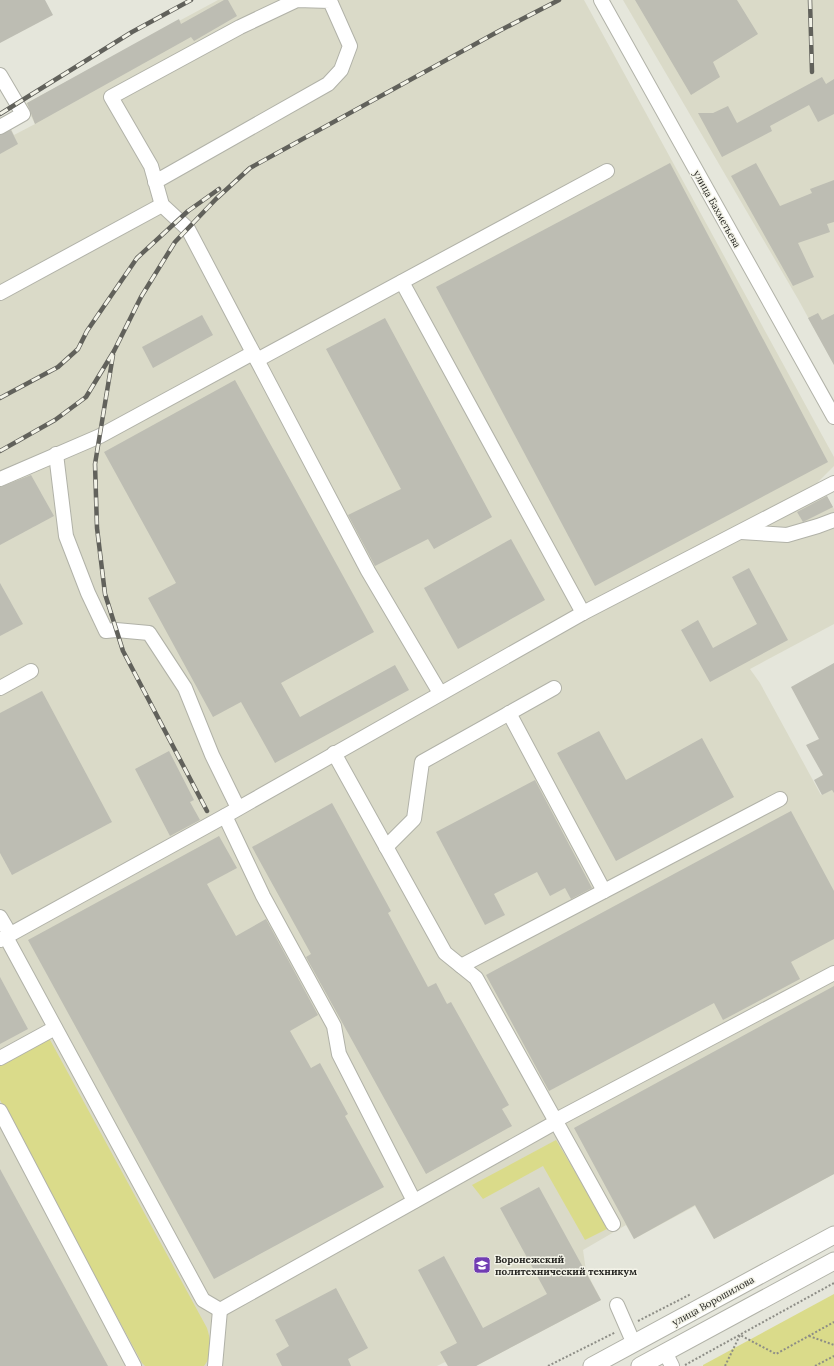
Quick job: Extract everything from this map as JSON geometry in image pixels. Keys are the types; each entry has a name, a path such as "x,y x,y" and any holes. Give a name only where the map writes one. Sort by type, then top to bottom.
{"main road":[{"name":"улица Ворошилова","path":"592,1366 834,1235"},
{"path":"640,1366 669,1359 834,1261"}],"street":[{"path":"154,182 328,84 341,70 350,46 330,1 296,0 240,27 111,97 151,166 154,182 162,205 188,229 368,571 440,693"},
{"name":"улица Бахметьева","path":"601,0 834,418"},
{"path":"0,75 23,114 0,127"},
{"path":"0,479 100,436 402,282 607,171"},
{"path":"0,293 162,205"},
{"path":"402,282 583,613"},
{"path":"56,454 66,536 88,593 106,631 116,630 149,633 186,688 212,755 238,808"},
{"path":"6,937 225,816 583,613 834,483"},
{"path":"741,532 787,535 834,520"},
{"path":"0,688 31,671"},
{"path":"386,847 414,820 422,762 554,688"},
{"path":"509,713 604,891"},
{"path":"334,753 444,953 476,978 613,1224"},
{"path":"461,966 780,799"},
{"path":"225,816 263,896 334,1026 339,1054 414,1201"},
{"path":"0,917 6,937 202,1300 220,1310"},
{"path":"220,1310 556,1121 834,973"},
{"path":"0,1058 55,1028"},
{"path":"0,1111 134,1366"},
{"path":"617,1305 634,1344"},
{"path":"215,1366 220,1310"}],"path":[{"path":"684,1366 834,1283"},
{"path":"548,1366 696,1292"},
{"path":"740,1335 776,1354 834,1322"},
{"path":"725,1366 740,1335"},
{"path":"809,1336 834,1345"},
{"path":"815,1366 834,1356"}],"shaded area":[{"path":"218,0 584,0 834,457 834,466 818,482 834,509 834,624 750,669 760,683 821,795 834,789 834,1174 714,1239 695,1206 634,1239 626,1225 583,1250 586,1271 601,1300 476,1366 448,1366 445,1362 437,1366 0,1366 0,132 10,127 14,135 35,124 25,104"},
{"path":"623,0 834,0 834,365 798,299"}],"green space":[{"path":"49,1038 207,1328 210,1352 204,1366 145,1366 142,1363 0,1100 0,1064"},
{"path":"556,1140 609,1228 585,1240 543,1166 483,1199 472,1185"},
{"path":"834,1294 834,1366 703,1366 703,1365"}],"building":[{"path":"0,0 45,0 53,15 0,43"},
{"path":"224,0 228,0 237,16 194,41 191,37 35,124 27,103 179,19 181,24"},
{"path":"635,0 737,0 758,34 713,62 720,77 691,95"},
{"path":"822,77 826,84 834,79 834,114 818,122 809,105 770,126 772,131 722,157 698,113 713,113 728,106 737,123"},
{"path":"11,130 18,144 0,154 0,135"},
{"path":"670,163 828,462 595,586 436,287"},
{"path":"756,163 780,206 812,193 810,189 834,180 834,222 827,224 830,232 798,243 814,277 793,286 731,176"},
{"path":"818,313 822,320 834,314 834,365 808,318"},
{"path":"202,315 213,335 153,368 142,347"},
{"path":"385,318 492,517 434,549 428,539 375,566 348,515 401,489 326,349"},
{"path":"235,380 374,632 281,683 300,717 395,665 409,690 275,763 241,702 213,717 148,598 176,583 104,452"},
{"path":"31,475 54,516 0,545 0,487"},
{"path":"827,496 833,507 803,522 797,512"},
{"path":"511,539 545,600 458,649 424,588"},
{"path":"749,568 788,640 710,682 681,630 698,620 713,648 757,624 732,577"},
{"path":"0,583 23,624 0,636"},
{"path":"834,663 834,793 832,790 822,795 814,780 823,775 806,745 819,739 791,687"},
{"path":"42,691 112,822 12,875 0,853 0,713"},
{"path":"599,731 626,780 702,738 734,797 616,861 557,753"},
{"path":"169,751 194,800 190,802 200,820 170,836 135,769"},
{"path":"535,780 592,888 571,899 565,888 550,896 537,872 494,894 505,915 485,925 436,832"},
{"path":"332,803 391,911 388,913 428,987 436,983 447,1004 451,1002 509,1105 502,1109 512,1126 426,1174 306,957 311,954 252,847"},
{"path":"791,811 834,891 834,939 791,962 800,979 723,1020 714,1003 549,1091 486,975"},
{"path":"219,836 237,868 207,884 236,936 266,919 318,1015 290,1031 311,1068 320,1063 348,1114 345,1116 384,1187 214,1279 28,940"},
{"path":"0,977 28,1029 0,1044"},
{"path":"834,986 834,1174 714,1239 695,1205 634,1239 574,1128"},
{"path":"0,1169 108,1366 0,1366"},
{"path":"539,1187 601,1300 476,1366 448,1366 440,1352 457,1343 418,1270 444,1256 483,1328 547,1294 500,1208"},
{"path":"336,1288 368,1348 348,1359 351,1366 282,1366 276,1354 289,1346 275,1320"}],"railway":[{"path":"0,114 132,32 191,0"},
{"path":"0,451 55,420 86,397 114,351 141,297 175,242 216,199 250,168 499,31 559,0"},
{"path":"810,0 812,72"},
{"path":"0,398 58,367 78,349 87,331 137,258 188,211 219,189"},
{"path":"113,355 95,464 97,528 105,594 123,651 207,811"}],"place":[{"name":"Воронежский политехнический техникум","path":"482,1265"}]}
